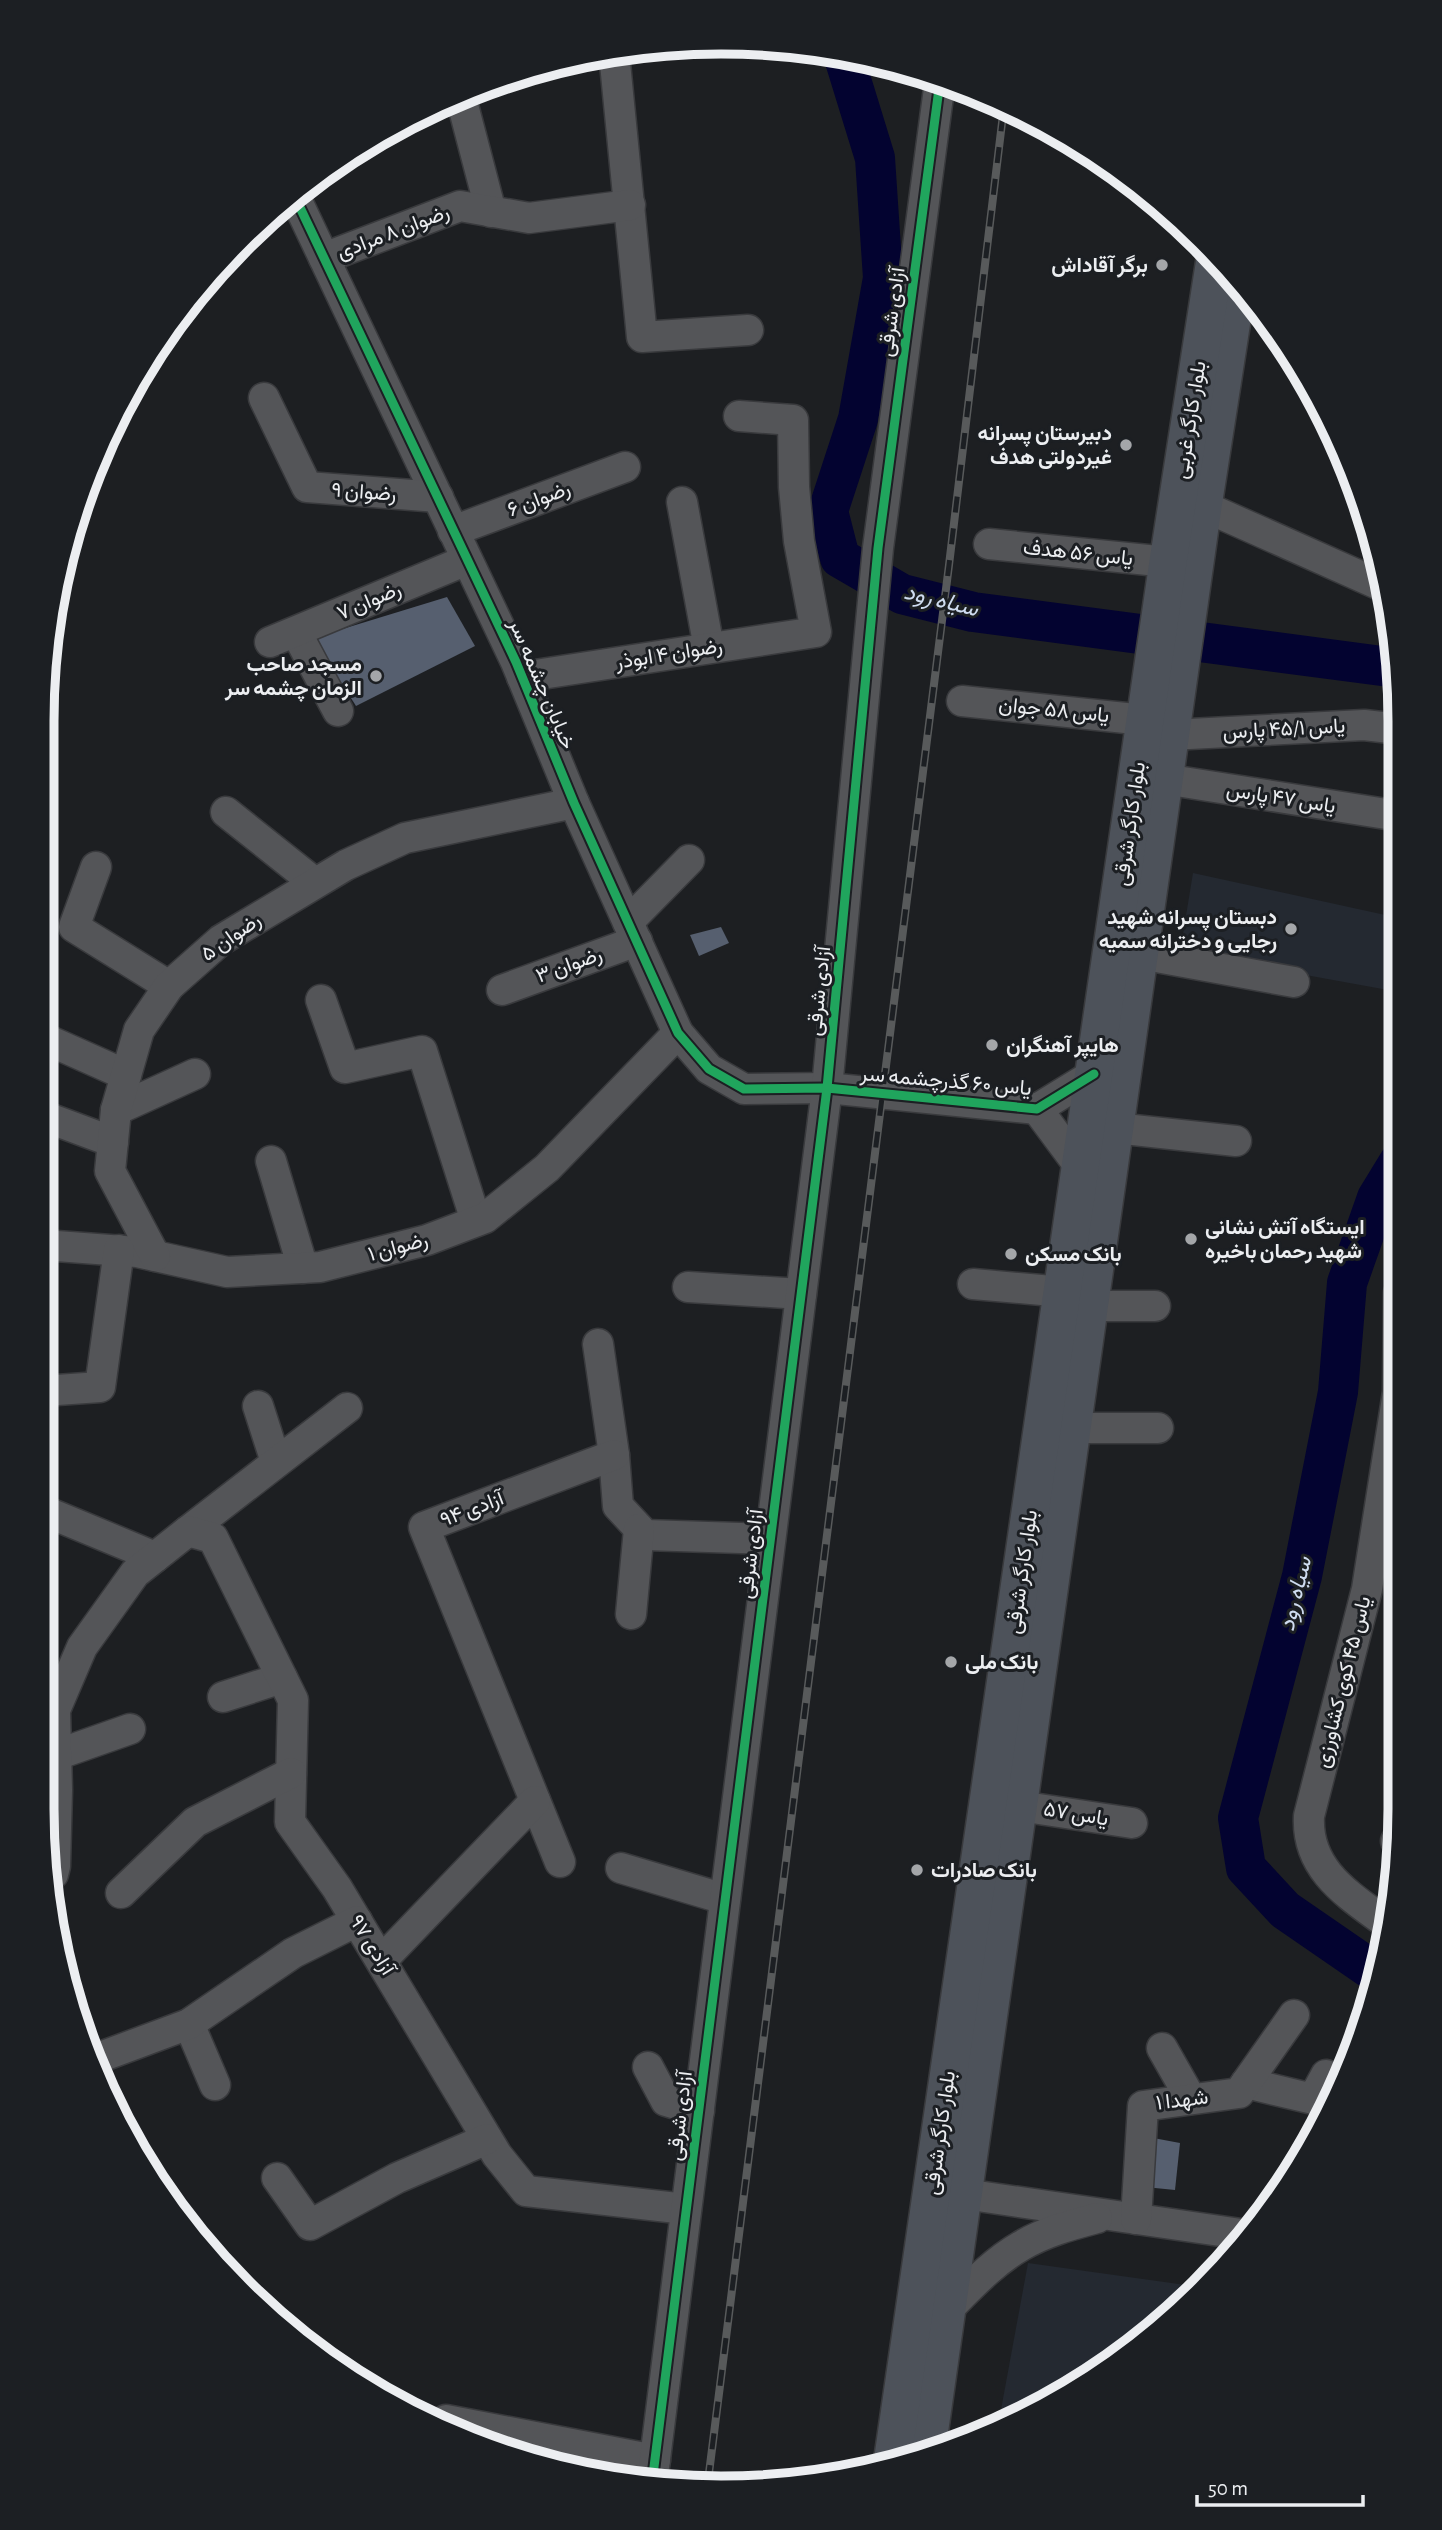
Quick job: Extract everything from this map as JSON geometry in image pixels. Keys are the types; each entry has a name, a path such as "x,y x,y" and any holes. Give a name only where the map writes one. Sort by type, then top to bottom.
{"main road":[{"name":"بلوار کارگر غربی","path":"1175,576 1213,272"},
{"name":"بلوار کارگر غربی","path":"1175,576 1203,506 1236,297"},
{"path":"1161,707 1175,576"},
{"name":"بلوار کارگر شرقی","path":"894,2453 1038,1564 1077,1299 1115,1128 1164,779 1161,707"},
{"name":"بلوار کارگر شرقی","path":"928,2442 1019,1806 1038,1564 1072,1428 1080,1167 1094,1074 1161,707"}],"street":[{"path":"615,63 642,337 748,330"},
{"name":"آزادی شرقی","path":"654,2468 827,1088 872,635 878,548 939,91"},
{"path":"463,106 491,212"},
{"name":"خیابان چشمه سر","path":"299,205 522,677 574,803 678,1032 709,1069 744,1089 827,1088"},
{"name":"رضوان ۸ مرادی","path":"324,258 460,206 529,218 630,205"},
{"name":"رضوان ۹","path":"264,398 307,487 438,497"},
{"name":"رضوان ۴ ابوذر","path":"522,677 816,632 799,541 794,487 793,420 739,416"},
{"name":"رضوان ۶","path":"453,531 625,467"},
{"path":"682,502 709,648"},
{"path":"1203,506 1373,582"},
{"name":"یاس ۵۶ هدف","path":"989,544 1175,576"},
{"name":"رضوان ۷","path":"338,711 283,637 467,560"},
{"name":"یاس ۵۸ جوان","path":"962,701 1161,707"},
{"name":"یاس ۴۵/۱ پارس","path":"1161,707 1388,728"},
{"name":"یاس ۴۷ پارس","path":"1164,779 1388,814"},
{"name":"رضوان ۵","path":"155,1256 110,1171 116,1110 139,1030 169,986 221,940 346,864 405,838 574,803"},
{"path":"226,812 315,883"},
{"path":"632,932 689,860"},
{"path":"96,867 74,928 169,986"},
{"name":"رضوان ۳","path":"502,990 632,932"},
{"path":"1139,954 1294,982"},
{"path":"321,1000 345,1068 422,1051 476,1221"},
{"name":"رضوان ۱","path":"54,1246 119,1250 227,1272 320,1267 427,1240 485,1217 547,1168 678,1032"},
{"path":"54,1043 126,1075"},
{"path":"116,1110 195,1074"},
{"name":"یاس ۶۰ گذرچشمه سر","path":"827,1088 1037,1109 1094,1074"},
{"name":"یاس ۶۰ گذرچشمه سر","path":"1037,1109 1080,1167"},
{"path":"54,1120 113,1142"},
{"path":"1115,1128 1236,1141"},
{"path":"271,1161 303,1268"},
{"path":"57,1390 100,1387 119,1250"},
{"path":"973,1284 1077,1299 1155,1306"},
{"path":"688,1287 801,1294"},
{"path":"598,1344 614,1455 618,1506 645,1535 770,1539"},
{"path":"258,1406 276,1462"},
{"path":"56,1847 55,1710 82,1647 135,1573 155,1557 201,1534 276,1462 347,1408"},
{"path":"1072,1428 1158,1428"},
{"name":"آزادی ۹۴","path":"560,1862 424,1527 614,1455"},
{"name":"یاس ۴۵ کوی کشاورزی","path":"1379,1917 1344,1892 1326,1873 1308,1836 1309,1816 1367,1589 1388,1460"},
{"path":"54,1515 155,1557"},
{"path":"631,1614 639,1529"},
{"name":"آزادی ۹۷","path":"201,1534 293,1700 290,1822 337,1888 382,1960 497,2155 526,2191 686,2209"},
{"path":"223,1697 282,1678"},
{"path":"56,1755 130,1729"},
{"path":"121,1893 195,1822 291,1773"},
{"path":"382,1960 535,1801"},
{"name":"یاس ۵۷","path":"1019,1806 1132,1823"},
{"path":"621,1868 725,1899"},
{"path":"102,2056 189,2024 293,1953 357,1921"},
{"path":"1294,2015 1246,2083 1319,2098"},
{"path":"189,2024 215,2085"},
{"path":"1162,2048 1191,2099"},
{"path":"648,2067 666,2101 699,2112"},
{"name":"شهدا ۱","path":"1122,2217 1143,2106 1239,2093 1246,2083"},
{"path":"277,2178 310,2225 397,2178 487,2139"},
{"path":"964,2194 1235,2233"},
{"path":"947,2310 986,2272 1021,2245 1061,2228 1122,2217"},
{"path":"498,2437 527,2446 654,2468"}],"shaded area":[{"name":"دبستان پسرانه شهید رجایی و دخترانه سمیه","path":"1193,873 1388,916 1388,990 1196,955 1182,940"},
{"path":"1028,2263 1187,2285 1127,2338 1091,2363 1000,2414"}],"building":[{"name":"مسجد صاحب الزمان چشمه سر","path":"447,597 475,646 356,706 313,638"},
{"path":"721,927 729,943 699,956 690,935"},
{"path":"1148,2137 1180,2143 1175,2190 1145,2187"}],"waterway":[{"name":"سیاه رود","path":"847,66 875,158 883,278 858,419 828,511 840,558 902,594 973,612 1385,666"},
{"name":"سیاه رود","path":"1368,1967 1285,1910 1246,1868 1238,1818 1302,1576 1338,1392 1347,1283 1377,1198 1388,1180"}],"railway":[{"path":"709,2475 949,565 1003,117"}],"cycle path":[{"path":"653,2472 827,1088 878,548 939,91"},
{"path":"299,205 516,662 574,803 678,1033 709,1069 744,1089 827,1088 1037,1109 1094,1074"}],"place":[{"name":"برگر آقاداش","path":"1162,265"},
{"name":"دبیرستان پسرانه غیردولتی هدف","path":"1126,445"},
{"name":"مسجد صاحب الزمان چشمه سر","path":"376,676"},
{"name":"دبستان پسرانه شهید رجایی و دخترانه سمیه","path":"1291,929"},
{"name":"هایپر آهنگران","path":"992,1045"},
{"name":"ایستگاه آتش نشانی شهید رحمان باخیره","path":"1191,1239"},
{"name":"بانک مسکن","path":"1011,1254"},
{"name":"بانک ملی","path":"951,1662"},
{"name":"بانک صادرات","path":"917,1870"}]}
